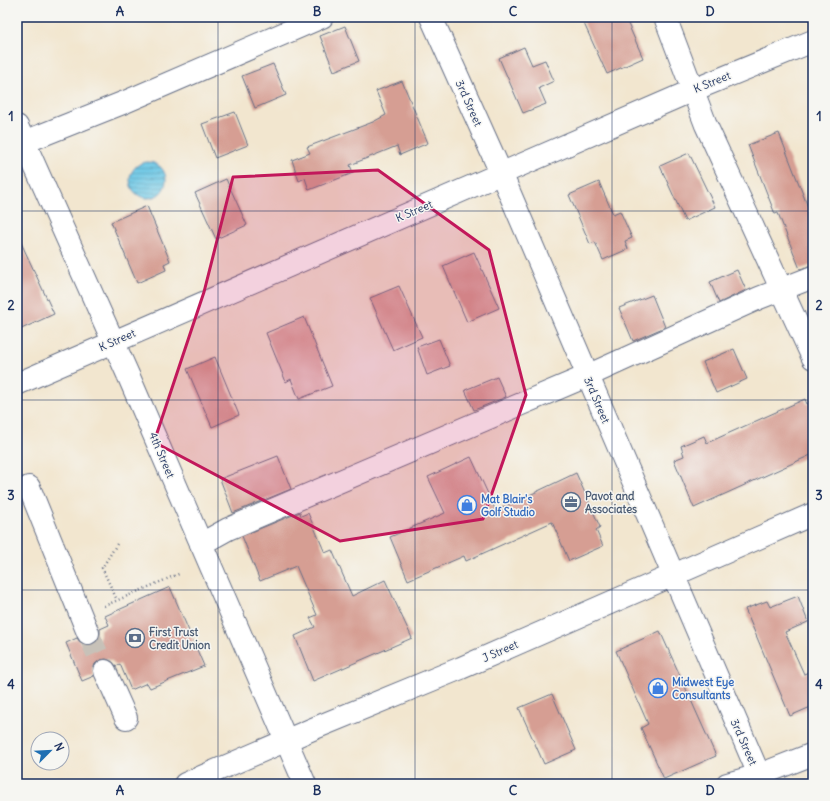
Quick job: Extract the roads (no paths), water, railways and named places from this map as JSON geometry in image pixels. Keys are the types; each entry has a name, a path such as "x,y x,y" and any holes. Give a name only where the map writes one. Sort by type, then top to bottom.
{"street":[{"path":"19,138 125,102 322,17"},
{"name":"3rd Street","path":"431,17 501,173 672,576 761,779"},
{"path":"665,17 691,91 780,290 813,358"},
{"name":"K Street","path":"17,384 691,91 813,41"},
{"name":"4th Street","path":"19,138 114,342 305,784"},
{"path":"201,544 242,522 587,376 780,290 813,277"},
{"path":"29,487 85,625"},
{"name":"J Street","path":"185,784 461,668 813,514"},
{"path":"105,671 126,718"},
{"path":"727,784 761,779 813,754"}],"water":[{"path":"148,162 158,165 163,170 166,180 163,190 158,195 148,198 138,195 133,190 130,180 133,170 138,165"}],"tunnel":[{"path":"88,633 105,671"}],"place":[{"name":"Pavot and Associates","path":"571,502"},
{"name":"Mat Blair's Golf Studio","path":"467,505"},
{"name":"First Trust Credit Union","path":"135,638"},
{"name":"Midwest Eye Consultants","path":"658,688"}]}
